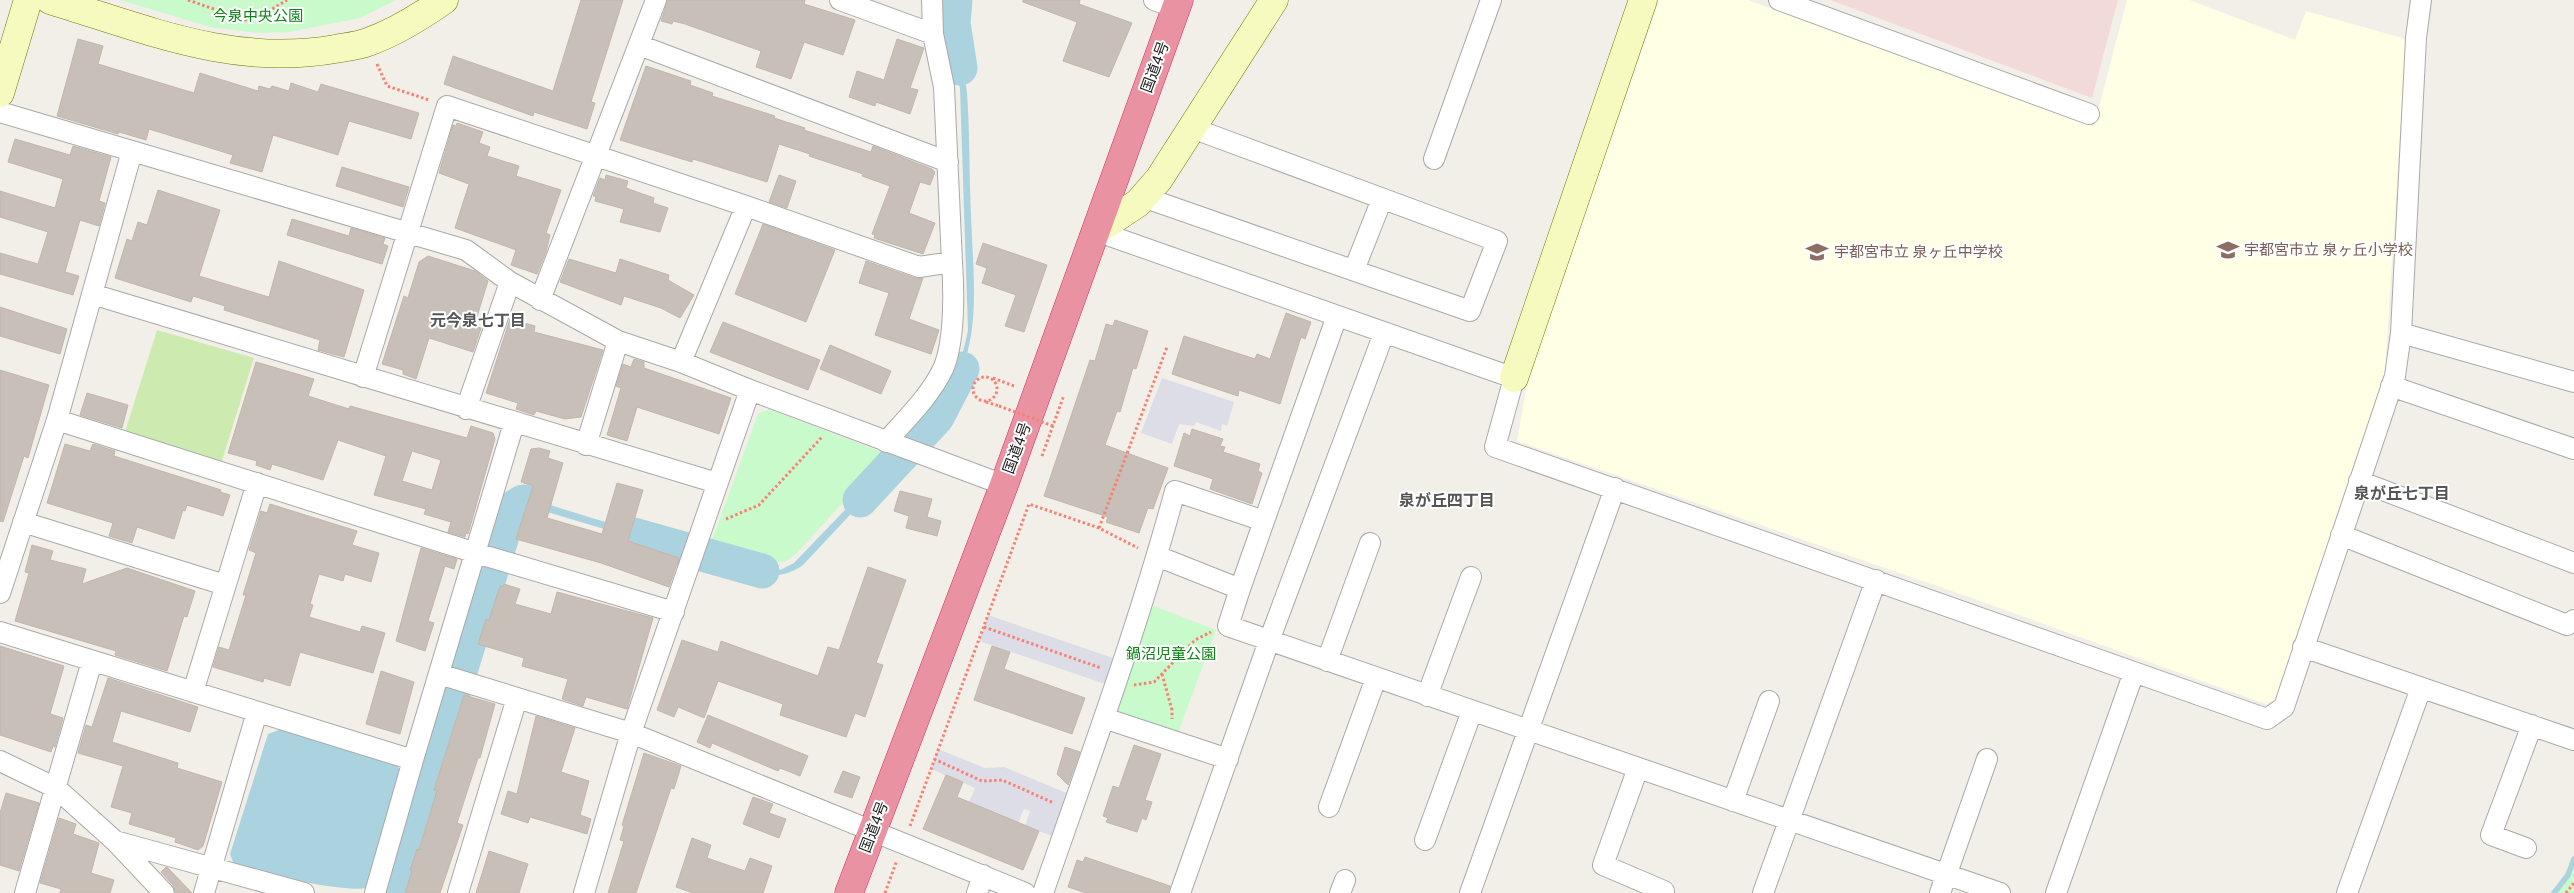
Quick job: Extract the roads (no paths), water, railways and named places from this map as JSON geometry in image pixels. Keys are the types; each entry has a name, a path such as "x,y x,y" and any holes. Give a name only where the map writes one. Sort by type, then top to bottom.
{"highway":[{"name":"国道4号","path":"849,893 1004,485 1096,231 1169,3"}],"street":[{"path":"0,93 28,0"},
{"path":"50,0 174,38 236,52 261,55 310,53 367,43 416,20 444,0"},
{"path":"540,300 597,157 656,0"},
{"path":"840,0 933,34"},
{"path":"886,442 923,400 943,368 952,324 952,262 944,87 933,34 932,0"},
{"path":"1096,231 1138,203 1159,179 1274,0"},
{"path":"1434,159 1491,0"},
{"path":"1643,0 1514,378 1495,447 2267,719 2284,707 2391,386 2401,333 2416,38 2421,0"},
{"path":"1779,0 2090,114"},
{"path":"639,45 948,162"},
{"path":"362,377 447,106 746,206 919,267 952,262"},
{"path":"0,112 466,250 510,282 540,300 618,341 681,362 828,420 1004,485"},
{"path":"1143,197 1470,311 1497,241 1192,128"},
{"path":"0,593 57,420 132,151"},
{"path":"1354,270 1382,199"},
{"path":"681,362 746,206"},
{"path":"1096,231 1514,378"},
{"path":"466,409 510,282"},
{"path":"92,294 717,484"},
{"path":"1337,316 1228,626 1789,820 1943,884 2000,893"},
{"path":"1180,893 1269,641 1384,333"},
{"path":"2401,333 2574,382"},
{"path":"586,444 618,341"},
{"path":"2391,386 2574,449"},
{"path":"584,893 631,733 750,390"},
{"path":"57,420 476,553 674,612"},
{"path":"375,893 514,423"},
{"path":"2359,482 2574,563"},
{"path":"193,692 256,483"},
{"path":"1470,893 1614,488"},
{"path":"1043,893 1118,680 1157,556 1175,491 1264,521"},
{"path":"23,522 225,585"},
{"path":"2341,535 2567,625 2574,620"},
{"path":"1327,661 1370,543"},
{"path":"1157,556 1240,589"},
{"path":"1428,696 1471,577"},
{"path":"1763,893 1876,580"},
{"path":"0,632 414,760"},
{"path":"2304,647 2574,740"},
{"path":"25,893 92,661"},
{"path":"2056,893 2134,672"},
{"path":"439,674 631,733 904,842 980,884 1025,893"},
{"path":"1329,807 1376,678"},
{"path":"2347,893 2422,688"},
{"path":"458,893 517,698"},
{"path":"1733,801 1768,701"},
{"path":"1425,840 1472,711"},
{"path":"204,893 257,712"},
{"path":"1104,718 1228,759"},
{"path":"2526,848 2491,835 2532,725"},
{"path":"1943,884 1987,759"},
{"path":"0,761 56,788 114,841 164,893"},
{"path":"1638,768 1603,866 1664,890 1663,893"},
{"path":"114,841 304,893"}],"water":[{"path":"949,0 955,0 956,35 967,93 974,301 972,327 959,378 945,403 926,429 922,425 945,392 957,369 968,330 960,89 947,19"},
{"path":"889,464 894,468 803,565 781,575 771,576 760,575 716,562 717,556 780,570 794,563"},
{"path":"527,500 537,501 680,545 678,551 527,506 516,510 507,532 500,530 506,514 512,506"},
{"path":"448,706 453,707 398,893 392,893"},
{"path":"281,729 394,761 403,775 367,888 341,888 235,867 230,854 268,734"}],"waterway":[{"path":"955,0 953,23 960,68"},
{"path":"860,500 937,417 962,369"},
{"path":"391,893 510,510 523,502 534,504"},
{"path":"634,535 762,571"},
{"path":"2554,893 2568,875 2574,859"}],"place":[{"name":"宇都宮市立 泉ヶ丘小学校","path":"2228,250"},
{"name":"宇都宮市立 泉ヶ丘中学校","path":"1817,252"}],"district":[{"name":"元今泉七丁目","path":"478,320"},
{"name":"泉が丘七丁目","path":"2402,493"},
{"name":"泉が丘四丁目","path":"1447,500"}],"park label":[{"name":"今泉中央公園","path":"258,16"},
{"name":"鍋沼児童公園","path":"1171,654"}]}
